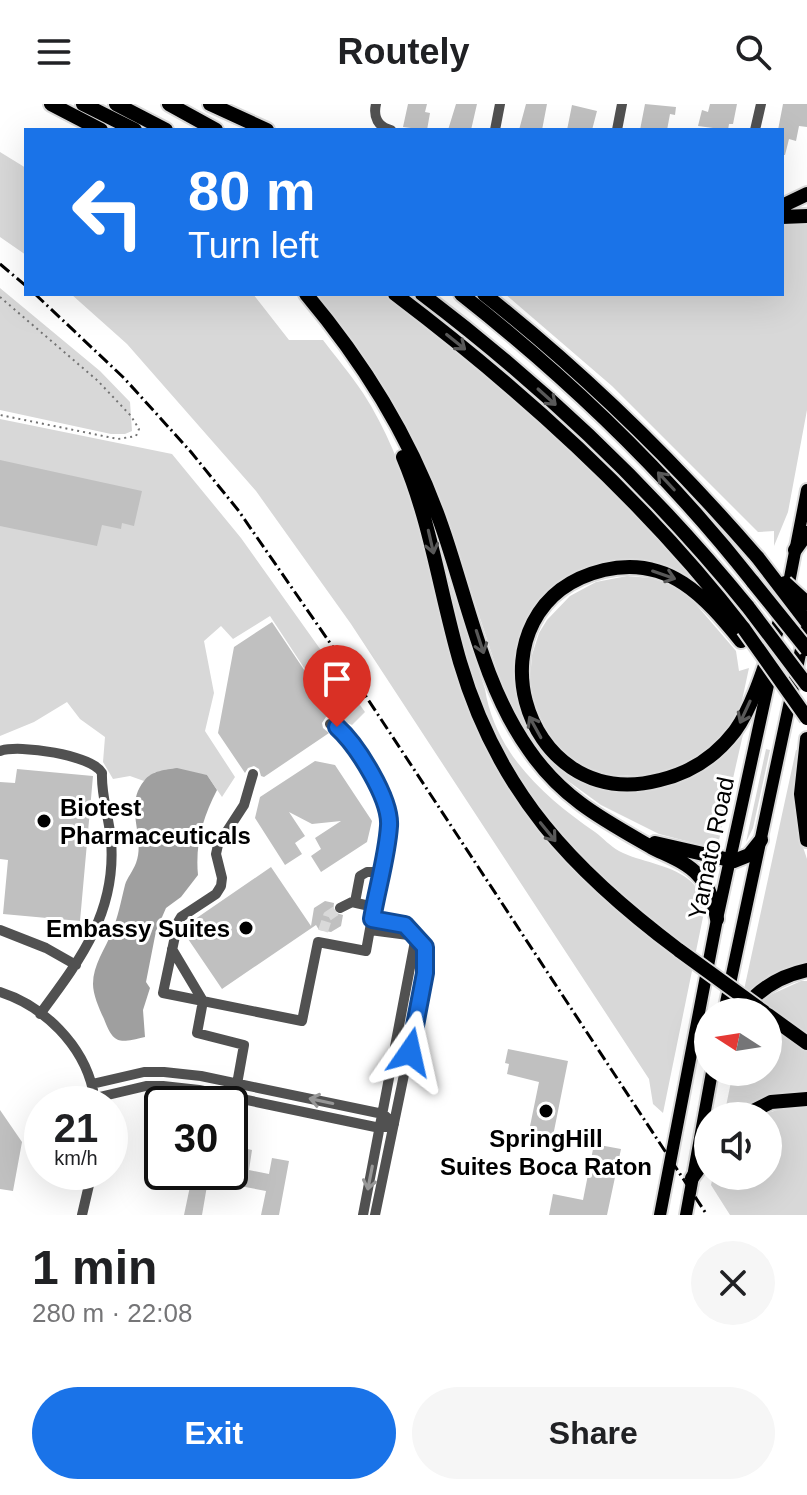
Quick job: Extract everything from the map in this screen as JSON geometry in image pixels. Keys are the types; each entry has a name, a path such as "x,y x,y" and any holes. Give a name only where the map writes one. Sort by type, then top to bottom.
{"highway":[{"path":"51,104 97,128"},
{"path":"83,104 131,128"},
{"path":"116,104 162,128"},
{"path":"169,104 212,128"},
{"path":"202,104 242,128"},
{"path":"210,104 263,128"},
{"path":"784,205 807,194"},
{"path":"784,217 807,216"},
{"path":"308,296 345,343 383,399 419,470 494,684 519,737 566,793 598,818 695,872 710,894 717,919"},
{"path":"398,296 481,362 574,446 669,542 807,718"},
{"path":"425,296 504,359 606,452 748,607 807,685"},
{"path":"463,296 608,421 688,505 807,649"},
{"path":"486,296 623,415 687,480 758,558 807,622"},
{"path":"345,343 393,434 412,478 427,524 460,663 478,713 499,757 537,818 574,862 619,904 745,998"},
{"path":"795,550 807,533"},
{"path":"758,558 807,603"},
{"path":"742,635 706,599 676,579 638,568 615,568 593,574 574,582 557,595 541,612 531,630 521,669 526,710 550,750 585,775 628,784 673,777 711,755 739,725 783,613"},
{"path":"807,739 801,779 807,840"},
{"path":"632,836 730,860 749,855 761,840"},
{"path":"753,998 773,981 807,970"},
{"path":"782,1025 807,1043"},
{"path":"771,1102 807,1099"}],"main road":[{"name":"Yamato Road","path":"660,1215 717,919 807,490"},
{"name":"Yamato Road","path":"727,998 807,622"},
{"path":"686,1215 709,1086"}],"street":[{"path":"376,104 377,122 384,128"},
{"path":"495,128 500,104"},
{"path":"617,128 622,104"},
{"path":"755,128 761,104"},
{"path":"318,942 366,951 389,824 387,811 365,763 345,734 330,724"},
{"path":"0,751 15,747 90,761 102,773 101,792 111,841 110,869 99,923 76,965 40,1014"},
{"path":"253,774 244,805 216,854 221,886 216,894 181,917 163,993 302,1021 323,931"},
{"path":"355,902 360,876 367,872 380,872"},
{"path":"340,908 355,902 374,907"},
{"path":"371,925 416,936 425,947 425,973 375,1215"},
{"path":"0,930 46,948 76,965"},
{"path":"363,1215 416,936"},
{"path":"172,949 203,1001 197,1033 244,1045 237,1084"},
{"path":"0,992 19,998 66,1036 86,1067 92,1084 154,1071 201,1076 383,1114 394,1124"},
{"path":"128,1091 146,1086 199,1090 380,1128 394,1124"},
{"path":"82,1215 88,1190"}],"path":[{"path":"0,297 98,381 139,429 136,436 118,439 0,415"}],"shaded area":[{"path":"0,152 24,167 24,254 0,237"},
{"path":"807,219 807,410 788,512 774,546 774,531 758,532 612,386 507,296 784,296 784,220"},
{"path":"0,288 100,371 130,402 132,431 111,434 0,410"},
{"path":"73,296 255,296 289,340 323,340 354,380 373,410 399,464 418,520 464,698 492,759 513,794 535,826 587,882 681,960 685,944 630,905 601,879 552,825 512,765 480,700 467,664 439,557 441,555 491,712 511,753 540,788 616,849 680,874 696,887 701,896 703,917 663,1113 653,1104 649,1079 351,624 256,491 127,344"},
{"path":"317,296 388,296 556,436 650,529 690,574 686,578 602,565 567,580 549,594 527,622 516,653 515,686 523,717 539,746 563,769 592,785 627,791 667,785 696,768 744,730 717,849 659,834 601,805 550,768 530,742 505,694 455,542 416,447 387,391"},
{"path":"0,419 172,454 241,538 365,712 352,725 337,718 270,616 233,639 221,626 204,641 214,693 205,731 235,777 222,797 207,775 155,772 144,781 130,776 113,779 103,762 105,737 80,719 67,702 34,722 0,736"},
{"path":"627,576 651,578 688,595 736,651 739,671 749,668 741,705 732,721 734,723 707,750 688,763 653,776 602,775 579,765 552,744 529,692 532,655 547,620 570,596 596,582"},
{"path":"766,749 770,750 753,828 746,842"},
{"path":"796,750 799,751 795,784 800,838 807,859 807,962 769,975 742,998"},
{"path":"177,768 207,775 217,790 201,831 198,875 181,897 166,908 156,931 146,982 150,988 143,1010 145,1037 118,1040 111,1034 98,1006 93,988 94,977 114,926 126,882 136,863 139,842 135,801 138,791 151,775"},
{"path":"807,981 807,1035 782,1017 782,998 767,998"},
{"path":"782,1033 807,1051 807,1094 781,1102 727,1102 730,1086 782,1086"},
{"path":"807,1106 807,1215 730,1215 714,1190 782,1190 782,1108"}],"building":[{"path":"408,104 427,104 425,112 430,113 427,128 403,127"},
{"path":"456,104 477,104 471,128 449,128"},
{"path":"526,104 547,104 542,128 520,128"},
{"path":"645,104 676,107 675,115 670,114 667,128 640,128"},
{"path":"710,104 737,104 733,124 729,124 728,128 698,126 702,110 708,112"},
{"path":"783,104 807,104 807,127 799,126 796,141 789,139 785,155 784,128 778,128"},
{"path":"572,105 597,111 593,128 567,128"},
{"path":"0,460 142,491 134,526 122,523 121,529 102,525 97,546 0,526"},
{"path":"272,622 333,713 322,723 329,733 264,777 254,766 245,773 218,733 234,647"},
{"path":"315,761 335,765 372,821 367,842 321,872 311,856 321,849 315,838 341,821 312,824 289,812 305,836 295,843 302,854 285,865 255,818 260,797"},
{"name":"Biotest Pharmaceuticals","path":"17,769 93,776 80,921 3,914 8,860 0,859 0,782 15,783"},
{"name":"Embassy Suites","path":"271,867 311,926 314,908 325,901 334,903 333,912 343,915 341,926 331,932 319,930 316,925 222,989 184,933 185,926"},
{"name":"SpringHill Suites Boca Raton","path":"508,1049 568,1061 551,1146 527,1141 539,1082 507,1074 509,1064 505,1063"},
{"path":"0,1110 22,1142 13,1191 0,1189"},
{"path":"594,1144 621,1149 607,1215 549,1215 553,1194 583,1200"},
{"path":"248,1149 252,1150 249,1170 269,1174 272,1158 289,1161 279,1215 261,1215 266,1191 248,1188"},
{"path":"189,1190 206,1190 202,1215 184,1215"}],"tunnel":[{"path":"323,931 328,916 340,908"}],"railway":[{"path":"0,264 24,284"},
{"path":"37,296 124,378 238,510 346,666 707,1215"}],"place":[{"name":"Biotest Pharmaceuticals","path":"44,821"},
{"name":"Embassy Suites","path":"246,928"},
{"name":"SpringHill Suites Boca Raton","path":"546,1111"}],"route":[{"path":"337,727 365,763 387,811 389,824 372,919 405,925 425,947 425,973 410,1052"}]}
